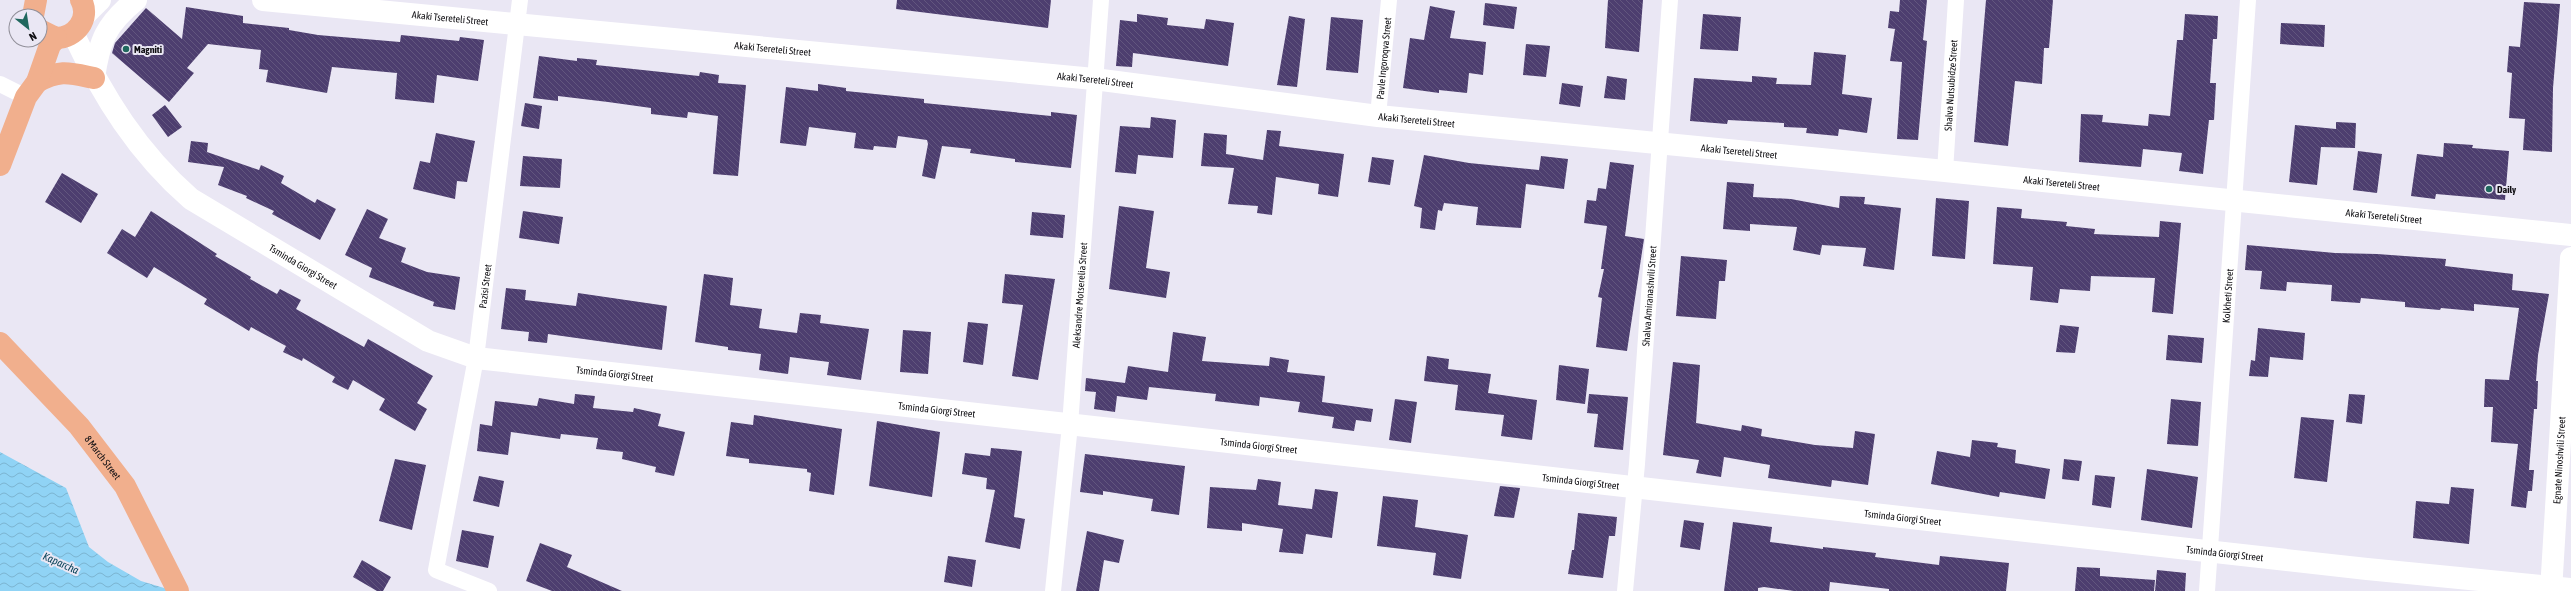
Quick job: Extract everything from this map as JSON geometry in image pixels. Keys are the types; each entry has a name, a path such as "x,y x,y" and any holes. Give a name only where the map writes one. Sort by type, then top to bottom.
{"highway":[{"path":"0,165 50,45 48,21"},
{"path":"32,90 52,75 66,72 94,78"},
{"name":"8 March Street","path":"0,343 79,426 125,486 178,591"}],"main road":[{"path":"48,21 100,0"},
{"path":"94,78 98,48 107,32 123,10 136,0"},
{"name":"Akaki Tsereteli Street","path":"263,0 1094,79 1378,116 1660,145 1945,171 2571,235"},
{"name":"Tsminda Giorgi Street","path":"48,21 94,78 123,125 164,176 191,199 428,341 476,358 2558,589"},
{"name":"Egnate Ninoshvili Street","path":"2558,589 2571,258"}],"street":[{"name":"Pazisi Street","path":"489,591 436,570 476,358 520,0"},
{"name":"Aleksandre Motserelia Street","path":"1053,591 1070,425 1094,79 1101,0"},
{"name":"Pavle Ingoroqva Street","path":"1378,116 1389,0"},
{"name":"Shalva Amiranashvili Street","path":"1625,591 1636,487 1670,0"},
{"name":"Shalva Nutsubidze Street","path":"1945,171 1956,0"},
{"name":"Kolkheti Street","path":"2207,591 2248,0"},
{"path":"0,84 32,90"}],"water":[{"name":"Kaparcha","path":"0,452 66,488 89,547 108,562 141,581 174,591 0,591"}],"building":[{"path":"897,0 1051,0 1048,28 896,9"},
{"path":"1608,0 1643,0 1639,52 1605,48"},
{"path":"1900,0 1927,0 1923,40 1927,41 1918,140 1897,139 1902,62 1890,61 1895,29 1888,28 1890,11 1899,12"},
{"path":"1986,0 2053,0 2049,48 2044,48 2042,84 2015,81 2008,146 1974,142"},
{"path":"2524,2 2560,4 2553,88 2552,152 2523,150 2525,119 2509,118 2512,73 2507,72 2509,46 2520,47"},
{"path":"1485,3 1517,7 1514,29 1483,25"},
{"path":"1430,6 1455,11 1450,38 1486,42 1483,75 1469,73 1467,93 1439,90 1439,93 1403,88 1410,38 1424,40"},
{"path":"186,7 243,16 243,23 289,28 289,30 318,35 400,42 401,35 459,41 460,37 484,40 478,81 437,75 434,103 395,99 397,73 332,67 327,93 266,82 268,70 259,69 261,50 208,44 187,68 194,73 169,102 112,53 115,43 146,8 182,39"},
{"path":"1137,14 1168,18 1167,25 1204,29 1206,19 1234,23 1228,66 1133,53 1132,67 1116,66 1120,20 1137,22"},
{"path":"1703,14 1741,17 1738,51 1700,49"},
{"path":"2185,14 2218,16 2217,39 2213,39 2210,83 2216,83 2214,120 2209,120 2203,174 2179,171 2182,153 2143,149 2141,167 2079,162 2081,114 2103,115 2102,122 2148,126 2149,114 2170,116 2177,40 2183,40"},
{"path":"1289,16 1305,19 1297,87 1277,85"},
{"path":"1331,17 1363,20 1358,73 1326,70"},
{"path":"2281,23 2325,25 2324,47 2280,44"},
{"path":"1526,44 1550,46 1546,77 1523,75"},
{"path":"1814,52 1846,55 1842,94 1872,98 1867,133 1839,129 1838,136 1806,133 1807,128 1784,127 1784,123 1728,120 1727,124 1690,121 1694,78 1752,82 1752,76 1777,78 1776,84 1811,85"},
{"path":"539,56 577,61 577,58 597,60 596,65 699,76 700,72 719,75 718,83 746,85 738,176 713,174 718,116 688,112 687,118 651,114 651,108 608,102 558,96 558,101 533,98"},
{"path":"1607,76 1627,79 1625,100 1604,98"},
{"path":"1562,83 1583,86 1580,107 1559,104"},
{"path":"818,84 846,88 846,91 924,99 924,103 1051,116 1051,112 1077,115 1071,168 1015,162 1015,159 970,153 971,149 942,146 935,179 922,176 928,144 927,140 898,136 896,148 874,146 873,150 854,148 856,133 809,127 806,146 780,143 786,87 818,91"},
{"path":"525,103 542,106 539,129 521,126"},
{"path":"165,105 182,127 168,137 152,115"},
{"path":"1151,117 1176,120 1173,158 1138,155 1136,174 1115,172 1120,126 1150,128"},
{"path":"2336,122 2356,123 2355,148 2321,147 2317,185 2289,182 2295,125 2336,129"},
{"path":"1267,130 1281,131 1279,146 1344,154 1338,197 1318,194 1319,184 1276,177 1272,215 1257,213 1258,206 1228,204 1234,168 1201,166 1204,133 1227,135 1226,154 1263,160"},
{"path":"436,133 475,141 467,182 457,181 455,199 413,189 420,161 430,163"},
{"path":"191,141 208,143 207,152 259,170 261,165 284,176 281,183 315,203 317,199 336,209 320,240 272,214 274,211 246,198 247,196 218,185 224,167 188,162"},
{"path":"2444,143 2473,145 2472,148 2509,151 2505,200 2436,194 2435,199 2411,196 2417,154 2443,157"},
{"path":"2358,151 2382,154 2377,193 2353,190"},
{"path":"1424,155 1469,163 1539,170 1541,156 1568,159 1564,189 1526,184 1521,228 1476,225 1478,207 1444,203 1442,211 1438,210 1435,230 1420,228 1422,208 1414,206"},
{"path":"523,156 562,159 560,188 520,186"},
{"path":"1372,157 1394,160 1390,185 1368,182"},
{"path":"1610,162 1634,165 1625,236 1644,239 1627,351 1596,347 1602,298 1598,297 1604,269 1601,269 1607,226 1584,223 1587,200 1596,201 1598,188 1606,189"},
{"path":"62,173 98,194 81,223 45,202"},
{"path":"1727,182 1754,184 1753,197 1791,199 1839,208 1840,196 1865,197 1864,204 1901,208 1894,270 1863,266 1866,248 1822,245 1820,255 1793,250 1797,227 1750,224 1750,231 1723,229"},
{"path":"1936,198 1969,201 1965,259 1932,256"},
{"path":"1119,206 1154,211 1146,268 1170,272 1166,298 1109,289"},
{"path":"1997,207 2022,209 2021,218 2067,222 2066,226 2095,229 2094,234 2159,237 2160,221 2181,223 2173,314 2152,312 2155,278 2091,276 2090,291 2060,289 2058,303 2030,300 2033,267 1993,264"},
{"path":"367,209 388,219 379,238 406,248 401,262 427,272 460,277 455,310 433,306 434,302 369,277 372,268 345,255"},
{"path":"151,211 217,254 215,256 251,277 250,279 277,294 280,289 301,300 296,309 364,347 368,339 433,376 417,403 427,409 415,431 379,410 385,399 353,380 348,390 332,382 335,377 303,358 302,361 283,352 286,346 251,327 249,331 204,304 207,299 154,267 147,278 107,253 122,229 135,237"},
{"path":"523,211 563,217 559,244 519,238"},
{"path":"1032,212 1065,215 1063,238 1030,235"},
{"path":"2247,245 2335,253 2377,254 2446,259 2445,266 2513,274 2512,290 2549,294 2538,355 2536,381 2538,381 2537,409 2534,409 2529,470 2534,470 2532,491 2528,491 2526,508 2511,506 2518,444 2491,442 2493,407 2484,407 2485,379 2509,380 2519,308 2474,304 2474,311 2441,308 2440,310 2405,307 2405,302 2361,298 2360,303 2331,301 2332,285 2287,282 2286,291 2260,289 2262,271 2245,270"},
{"path":"1681,256 1727,260 1725,281 1719,281 1716,319 1676,316"},
{"path":"704,274 733,278 730,305 762,309 759,328 797,333 800,313 821,315 820,323 869,329 861,380 827,375 829,362 790,357 788,374 759,370 761,354 728,350 728,347 695,342"},
{"path":"1005,274 1055,279 1038,380 1012,376 1023,305 1002,303"},
{"path":"506,288 526,290 525,300 576,306 578,293 667,306 662,350 548,334 547,343 528,341 529,332 501,329"},
{"path":"968,322 988,324 983,365 963,362"},
{"path":"2060,325 2079,327 2075,353 2056,352"},
{"path":"2258,328 2305,333 2303,360 2270,357 2268,377 2249,376 2251,360 2255,361"},
{"path":"903,330 931,332 928,374 900,372"},
{"path":"1173,332 1206,337 1202,361 1269,366 1270,357 1289,360 1287,372 1325,376 1322,402 1373,409 1371,422 1356,420 1354,431 1332,428 1334,417 1298,412 1300,402 1260,397 1259,406 1215,401 1216,394 1149,387 1147,400 1117,396 1115,412 1094,409 1096,392 1085,391 1086,378 1125,383 1128,366 1168,372"},
{"path":"2168,335 2204,338 2202,363 2166,360"},
{"path":"1427,356 1449,359 1448,369 1491,374 1488,393 1537,400 1532,440 1501,436 1504,415 1455,410 1458,385 1424,381"},
{"path":"1673,362 1700,365 1696,423 1741,431 1742,425 1762,429 1761,436 1815,445 1853,448 1855,431 1875,434 1868,485 1832,480 1831,487 1768,478 1770,465 1724,457 1721,477 1696,473 1699,460 1663,455"},
{"path":"1559,365 1589,369 1585,404 1556,400"},
{"path":"575,394 595,396 593,408 633,412 634,408 661,414 658,426 685,432 674,476 655,472 656,467 622,459 623,452 596,449 598,438 561,434 560,439 511,432 508,455 477,451 480,424 492,426 495,401 537,406 539,398 574,404"},
{"path":"1589,394 1628,397 1623,450 1594,447 1598,414 1587,413"},
{"path":"2349,394 2365,395 2362,424 2346,422"},
{"path":"1395,399 1417,402 1411,443 1389,440"},
{"path":"2171,399 2201,402 2198,446 2167,444"},
{"path":"754,415 842,429 834,495 809,491 811,473 807,472 807,469 749,463 749,459 726,456 731,422 753,425"},
{"path":"2301,417 2334,420 2327,482 2294,478"},
{"path":"877,421 940,432 932,497 869,486"},
{"path":"1972,440 1998,443 1997,447 2016,450 2015,463 2050,469 2045,499 2000,492 1999,497 1931,484 1937,451 1970,457"},
{"path":"991,448 1022,451 1014,517 1025,519 1020,549 985,542 995,490 986,489 987,478 962,474 965,453 990,456"},
{"path":"1085,454 1185,466 1179,515 1151,511 1153,499 1103,491 1103,495 1080,492"},
{"path":"395,459 426,465 412,530 379,521"},
{"path":"2064,459 2082,461 2079,481 2062,479"},
{"path":"2147,469 2198,477 2192,528 2141,520"},
{"path":"2095,475 2115,477 2111,508 2092,505"},
{"path":"479,476 504,481 499,507 473,501"},
{"path":"1258,479 1281,482 1278,505 1312,509 1315,489 1338,492 1332,538 1306,534 1303,554 1279,552 1283,529 1242,523 1242,531 1207,528 1210,487 1256,490"},
{"path":"1500,486 1520,488 1514,518 1494,516"},
{"path":"2451,487 2474,489 2469,544 2413,538 2416,501 2449,504"},
{"path":"1383,496 1418,500 1415,527 1468,535 1461,579 1433,575 1436,553 1377,546"},
{"path":"1578,513 1617,517 1615,536 1609,536 1603,578 1568,574 1572,550 1574,550"},
{"path":"1684,520 1704,523 1700,550 1680,547"},
{"path":"1733,522 1772,527 1770,542 1823,549 1823,547 1876,553 1875,557 1939,565 1940,556 2009,563 2006,591 1889,591 1889,589 1830,582 1829,591 1794,591 1764,587 1758,588 1758,591 1724,591"},
{"path":"462,530 494,536 488,568 456,561"},
{"path":"1087,531 1124,540 1119,563 1104,560 1099,591 1076,591"},
{"path":"540,543 572,555 567,567 622,591 552,591 526,581"},
{"path":"948,556 976,560 972,587 944,582"},
{"path":"362,560 391,577 383,591 377,591 353,577"},
{"path":"2077,567 2100,568 2100,576 2155,580 2154,591 2075,591"},
{"path":"2157,570 2186,573 2185,591 2155,591"}],"place":[{"name":"Magniti","path":"126,49"},
{"name":"Daily","path":"2489,189"}]}
